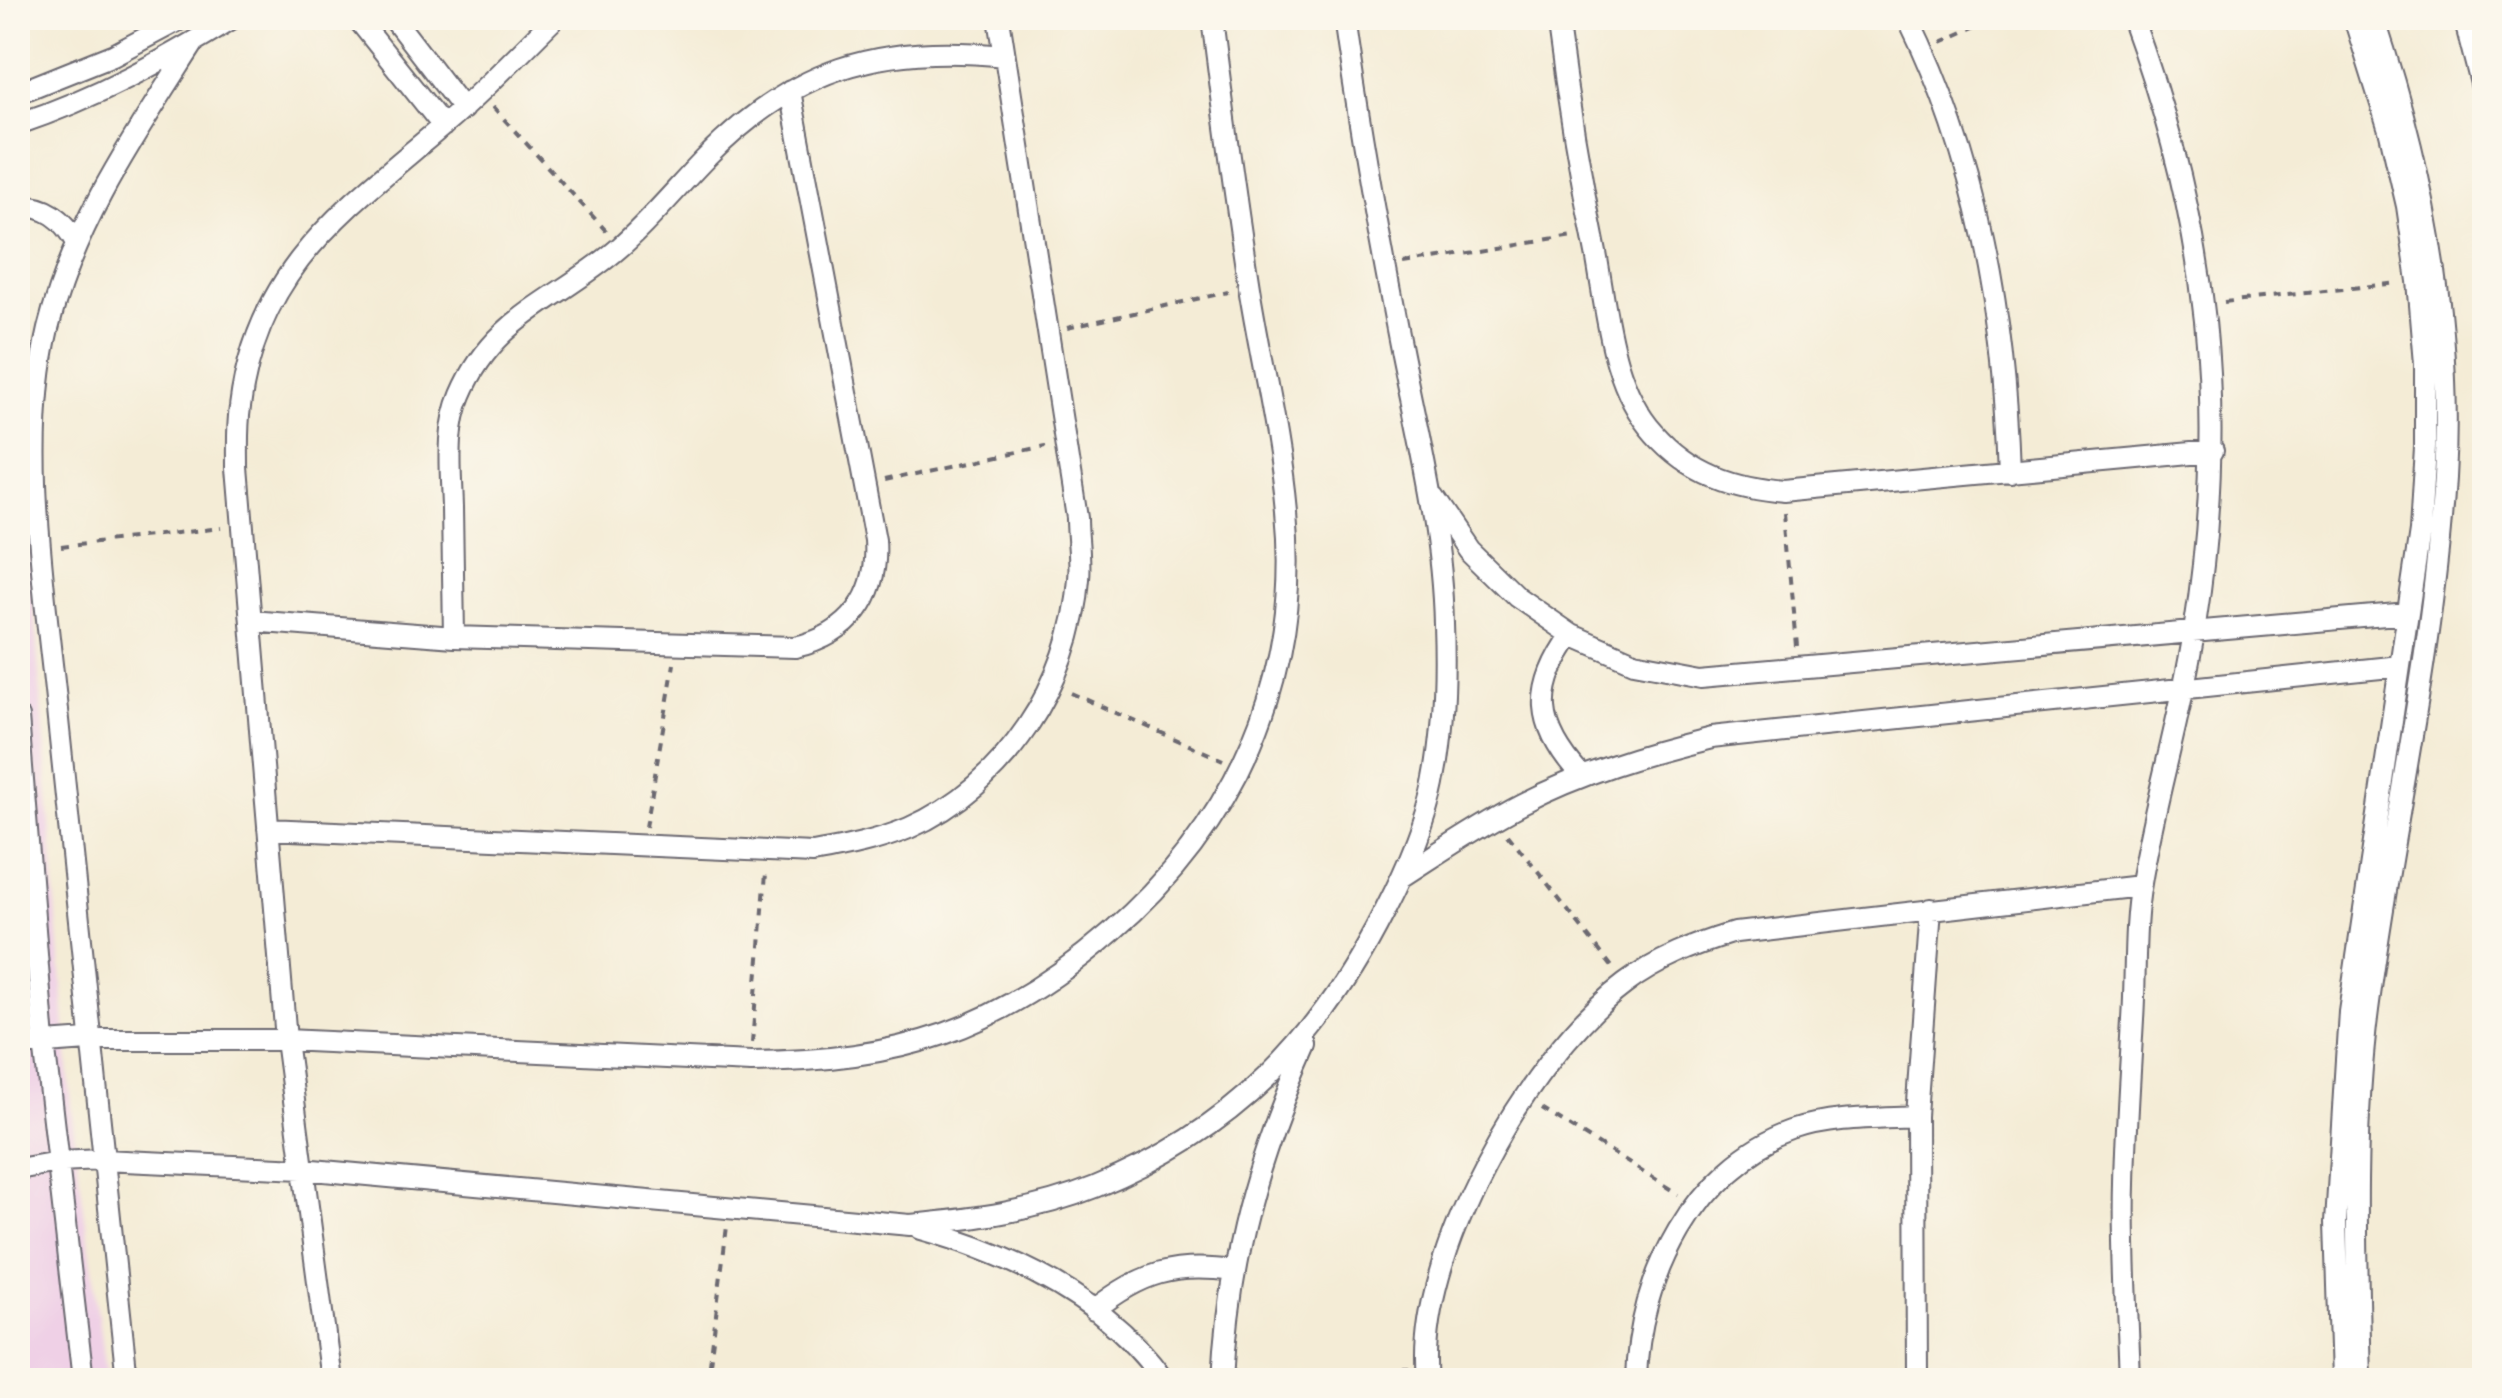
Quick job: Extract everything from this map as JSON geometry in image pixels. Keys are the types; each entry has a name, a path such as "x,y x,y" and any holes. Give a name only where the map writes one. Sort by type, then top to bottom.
{"street":[{"path":"18,93 114,55 182,18"},
{"path":"18,124 80,102 139,74 234,18"},
{"path":"357,18 443,126"},
{"path":"394,18 463,109"},
{"path":"331,1380 286,1040 242,526 238,468 240,406 253,346 278,290 314,238 463,109 555,18"},
{"path":"268,829 813,853 864,844 911,827 956,802 994,768 1026,729 1052,684 1067,640 1079,580 1076,518 999,18"},
{"path":"18,1044 286,1040 811,1062 871,1055 979,1021 1076,963 1161,886 1198,842 1241,768 1270,686 1282,630 1288,572 1287,514 1249,288 1212,18"},
{"path":"1223,1376 1228,1305 1246,1209 1276,1116 1315,1027 1363,954 1402,878 1434,785 1443,690 1440,557 1385,267 1344,18"},
{"path":"1557,18 1592,233 1624,384 1652,432 1672,451 1720,480 1746,488 1783,491 2213,452"},
{"path":"1908,18 1967,170 1986,244 2008,394 2010,471"},
{"path":"2130,1380 2124,1186 2140,886 2194,633 2207,542 2213,452 2204,304 2182,174 2132,18"},
{"path":"2341,1380 2336,1222 2349,1011 2420,530 2425,447 2425,364 2407,206 2390,133 2354,18"},
{"path":"2360,1380 2356,1222 2368,1012 2423,668 2444,476 2445,379 2438,283 2422,188 2400,94 2374,18"},
{"path":"2464,18 2484,95"},
{"path":"128,1380 88,1040 36,448 40,377 49,326 77,243 110,176 195,41"},
{"path":"454,637 451,439 458,400 475,364 501,332 583,277 621,246 705,158 790,91 840,68 894,54 949,50 1004,56"},
{"path":"251,622 454,637 795,647 816,643 852,619 873,582 876,561 790,91"},
{"path":"18,206 40,207 56,215 77,243"},
{"path":"1430,494 1480,561 1516,597 1572,635 1634,662 1704,675 2408,613"},
{"path":"1572,635 1554,661 1545,691 1547,723 1559,752 1580,776"},
{"path":"1402,878 1496,819 1580,776 1644,754 1710,738 2400,666"},
{"path":"18,717 44,1042 84,1380"},
{"path":"1427,1375 1432,1306 1448,1245 1473,1187 1525,1098 1598,1006 1625,984 1659,962 1734,933 2140,886"},
{"path":"1917,1380 1916,1116 1931,909"},
{"path":"18,1169 102,1160 302,1168 910,1225 1003,1214 1048,1203 1134,1170 1214,1122 1262,1082 1315,1027"},
{"path":"1636,1380 1642,1325 1654,1284 1695,1204 1734,1162 1764,1143 1796,1130 1830,1122 1916,1116"},
{"path":"910,1225 991,1251 1038,1273 1094,1310 1146,1354 1164,1380"},
{"path":"1094,1310 1124,1286 1159,1271 1196,1266 1234,1271"}],"path":[{"path":"1923,50 1995,18"},
{"path":"480,92 621,246"},
{"path":"1385,267 1592,233"},
{"path":"2204,304 2418,281"},
{"path":"1047,332 1249,288"},
{"path":"864,485 1065,442"},
{"path":"1783,491 1798,667"},
{"path":"42,548 242,526"},
{"path":"643,847 678,644"},
{"path":"1052,684 1241,768"},
{"path":"1496,819 1625,984"},
{"path":"751,1062 768,852"},
{"path":"1525,1098 1695,1204"},
{"path":"708,1380 729,1208"},
{"path":"1223,1376 1427,1375"}],"shaded area":[{"path":"18,394 71,1109 106,1380 18,1380"}]}
